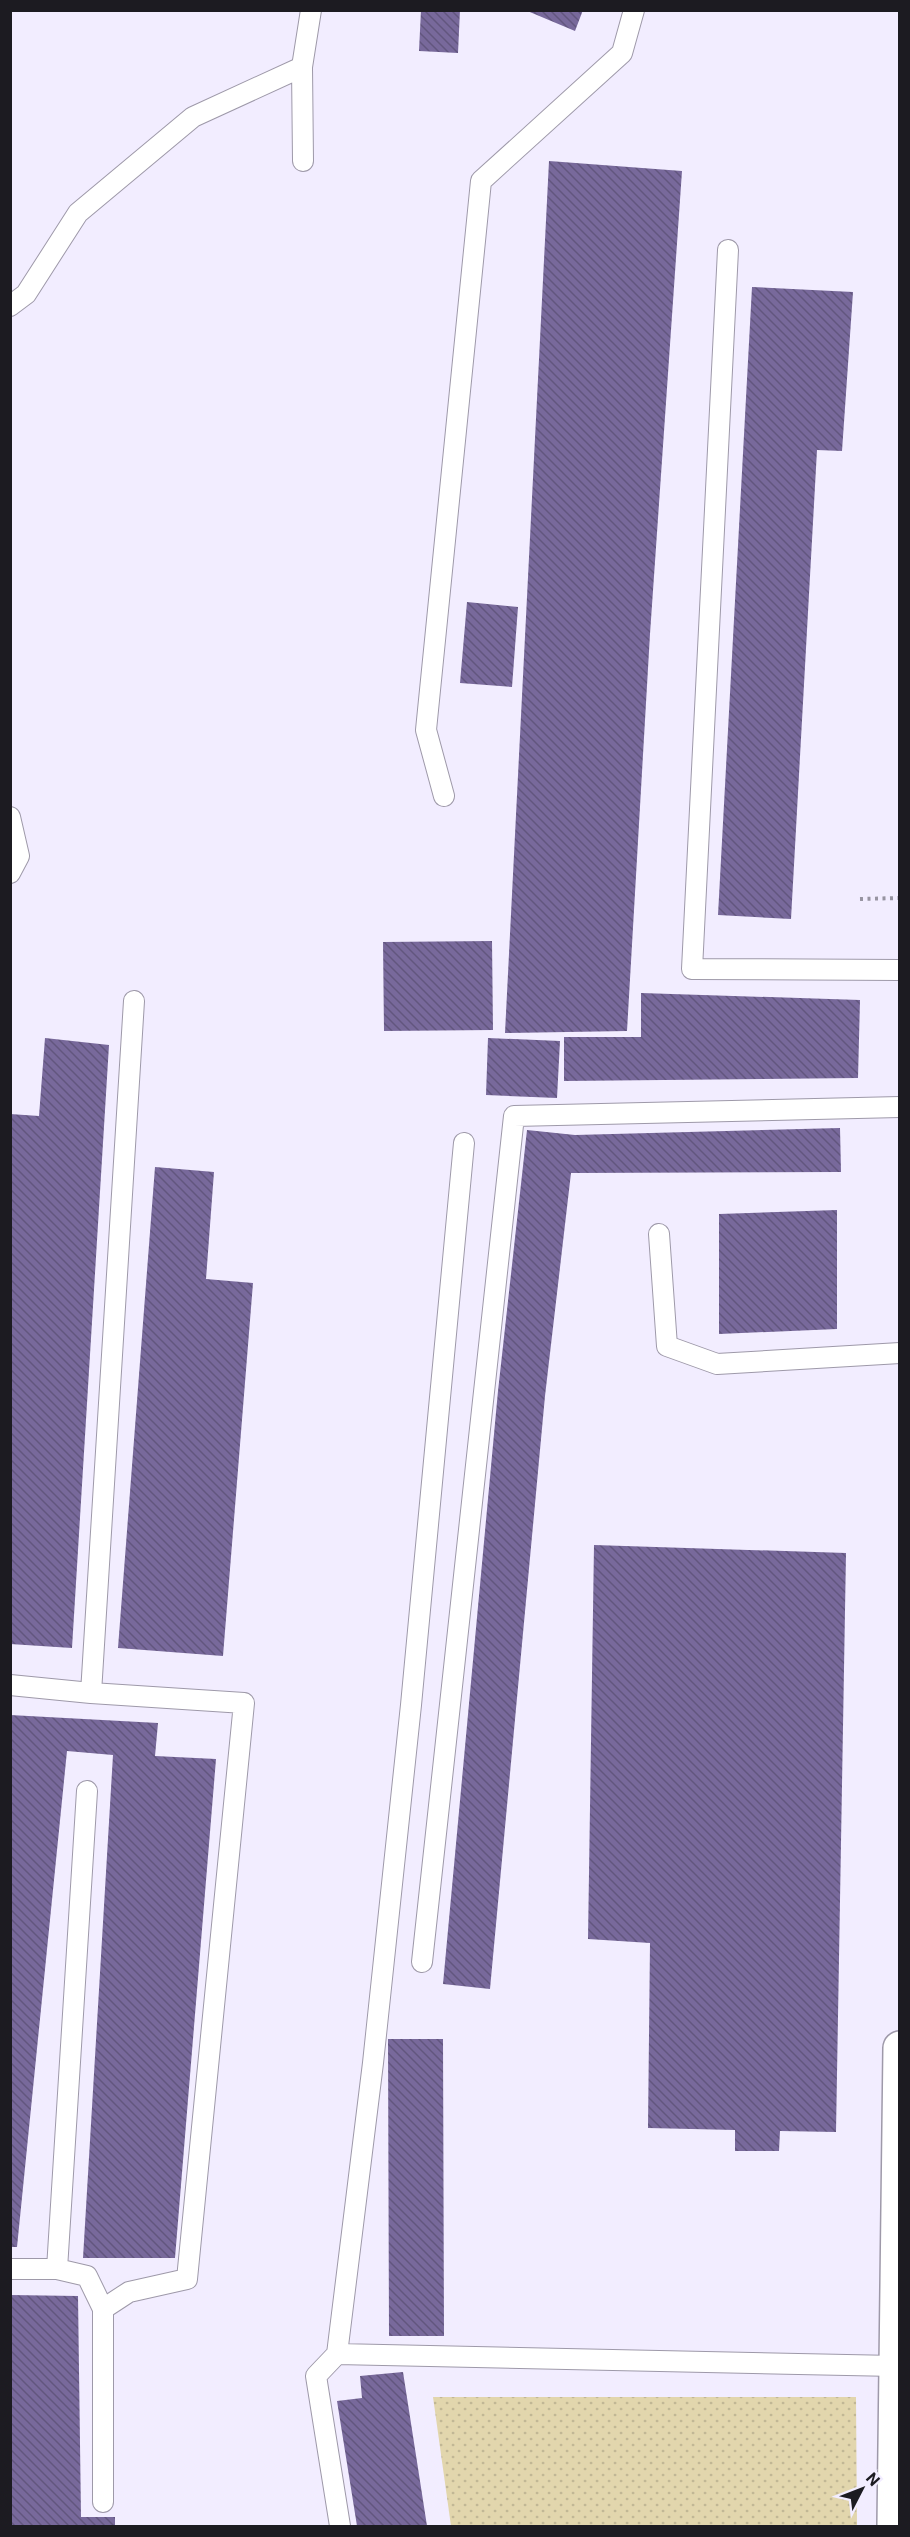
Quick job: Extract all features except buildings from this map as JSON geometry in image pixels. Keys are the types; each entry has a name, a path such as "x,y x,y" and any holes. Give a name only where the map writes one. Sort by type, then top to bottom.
{"street":[{"path":"894,2526 900,2048"}],"lane":[{"path":"303,161 302,67 311,10"},
{"path":"444,796 426,730 481,180 622,53 634,10"},
{"path":"10,306 26,294 78,213 193,117 302,67"},
{"path":"728,250 692,969 900,970"},
{"path":"10,818 19,856 10,873"},
{"path":"91,1693 134,1001"},
{"path":"422,1962 514,1116 900,1107"},
{"path":"340,2526 316,2376 337,2354 373,2062 410,1717 464,1143"},
{"path":"659,1234 667,1346 717,1364 900,1353"},
{"path":"10,1685 244,1703 187,2279 129,2292 103,2309"},
{"path":"57,2269 87,1791"},
{"path":"10,2269 57,2269 87,2276 103,2309 103,2502"},
{"path":"337,2354 895,2366"}],"path":[{"path":"860,899 900,898"}],"shaded area":[{"path":"433,2397 856,2397 857,2526 451,2526"}]}
